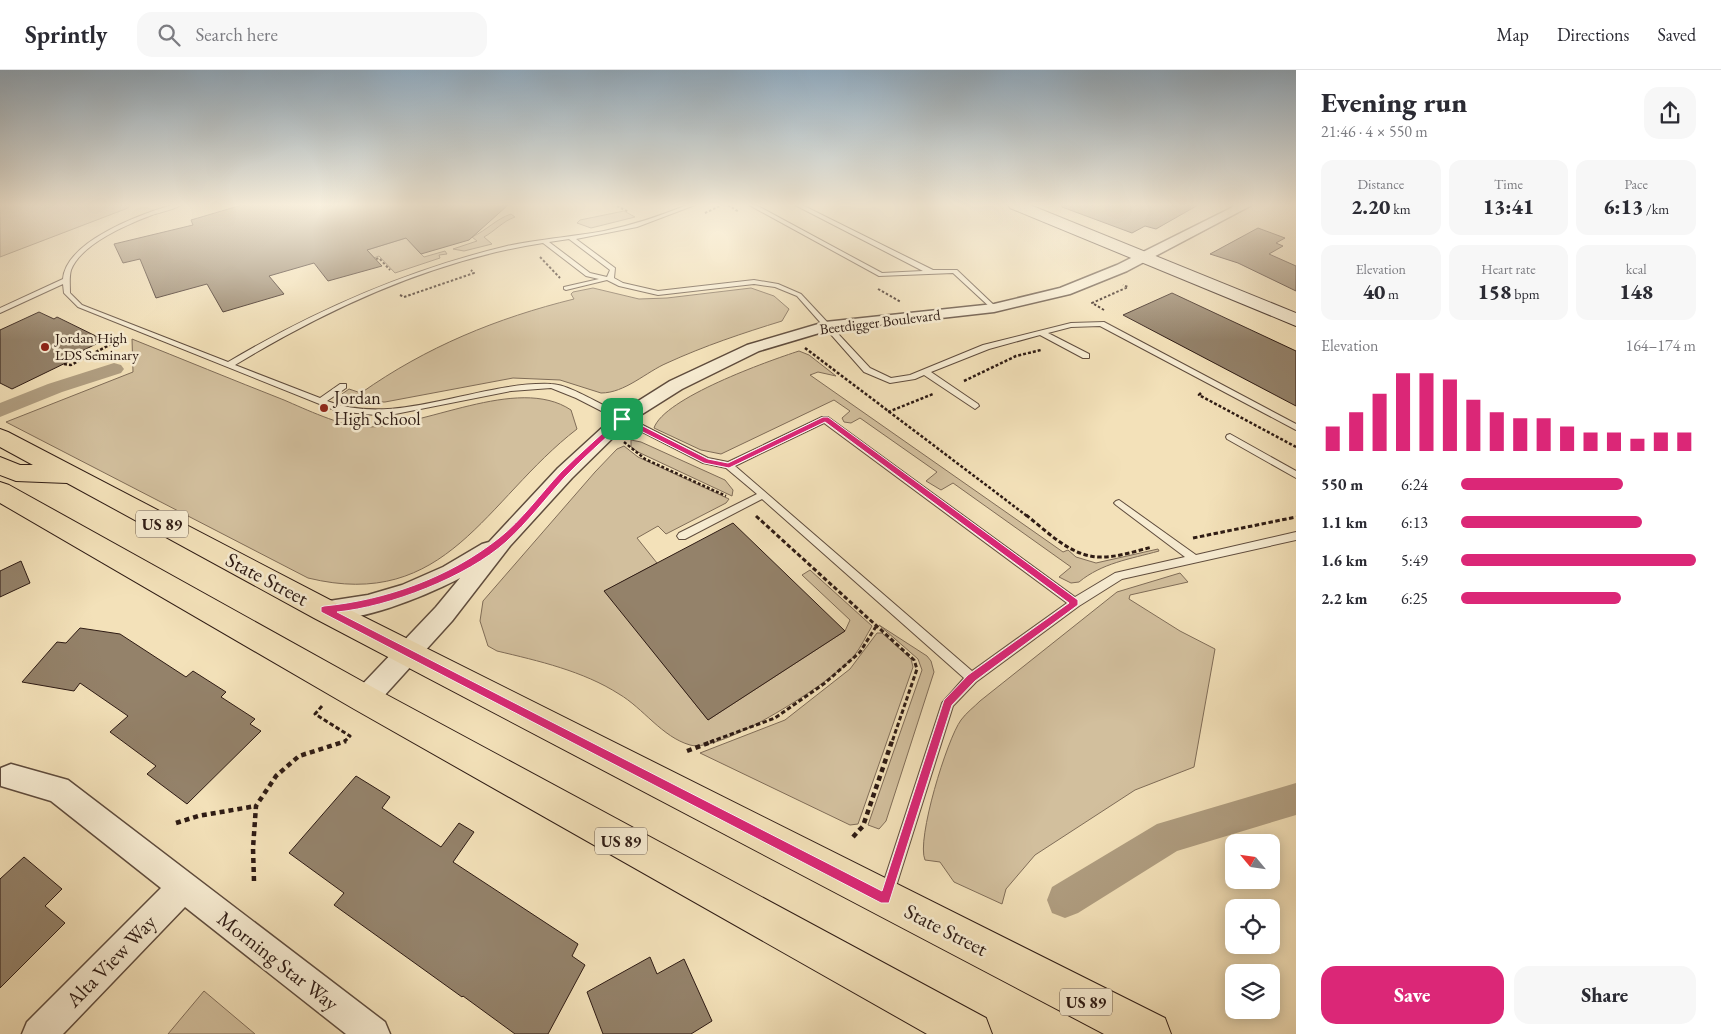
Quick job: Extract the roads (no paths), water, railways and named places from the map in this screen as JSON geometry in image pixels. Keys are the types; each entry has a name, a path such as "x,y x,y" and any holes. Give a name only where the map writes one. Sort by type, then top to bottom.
{"main road":[{"path":"1127,250 1296,320"},
{"name":"State Street","path":"0,437 324,610 1149,1034"},
{"path":"0,464 16,474 70,475"},
{"name":"US 89","path":"0,491 365,699 970,1034"}],"street":[{"name":"Beetdigger Boulevard","path":"365,699 444,614 503,540 565,473 622,419 702,370 762,345 825,327 994,308 1065,291 1157,250"},
{"name":"Beetdigger Boulevard","path":"324,610 360,606 409,591 457,570 503,540"},
{"name":"Morning Star Way","path":"11,777 58,789 372,1034"},
{"name":"Alta View Way","path":"39,1034 183,887"}],"lane":[{"path":"84,250 68,271 67,293 80,306 337,408 385,413 511,389 552,386 580,396 706,461 729,466 972,678"},
{"path":"229,365 316,315 380,287 440,266 503,250"},
{"path":"556,250 588,275 610,279 622,285 658,293 754,282 776,286 799,296 825,327 867,370 890,382 912,377 986,347 1071,326 1101,324 1296,427"},
{"path":"587,250 613,269 610,279"},
{"path":"835,250 881,275 955,271 972,285 994,308"},
{"path":"888,250 934,273"},
{"path":"0,311 68,279"},
{"path":"568,288 610,279"},
{"path":"1042,333 1086,356"},
{"path":"925,372 975,406"},
{"path":"320,402 343,386"},
{"path":"729,466 825,419 1075,603"},
{"path":"1230,437 1296,475"},
{"path":"682,536 763,495"},
{"path":"1119,503 1195,559"},
{"path":"885,899 948,703 972,678 1075,603 1119,576 1296,536"}],"waterway":[{"path":"0,411 55,388 114,369"},
{"path":"1065,900 1169,836 1296,799"}],"place":[{"name":"Jordan High LDS Seminary","path":"45,347"},
{"name":"Jordan High School","path":"324,408"}]}
